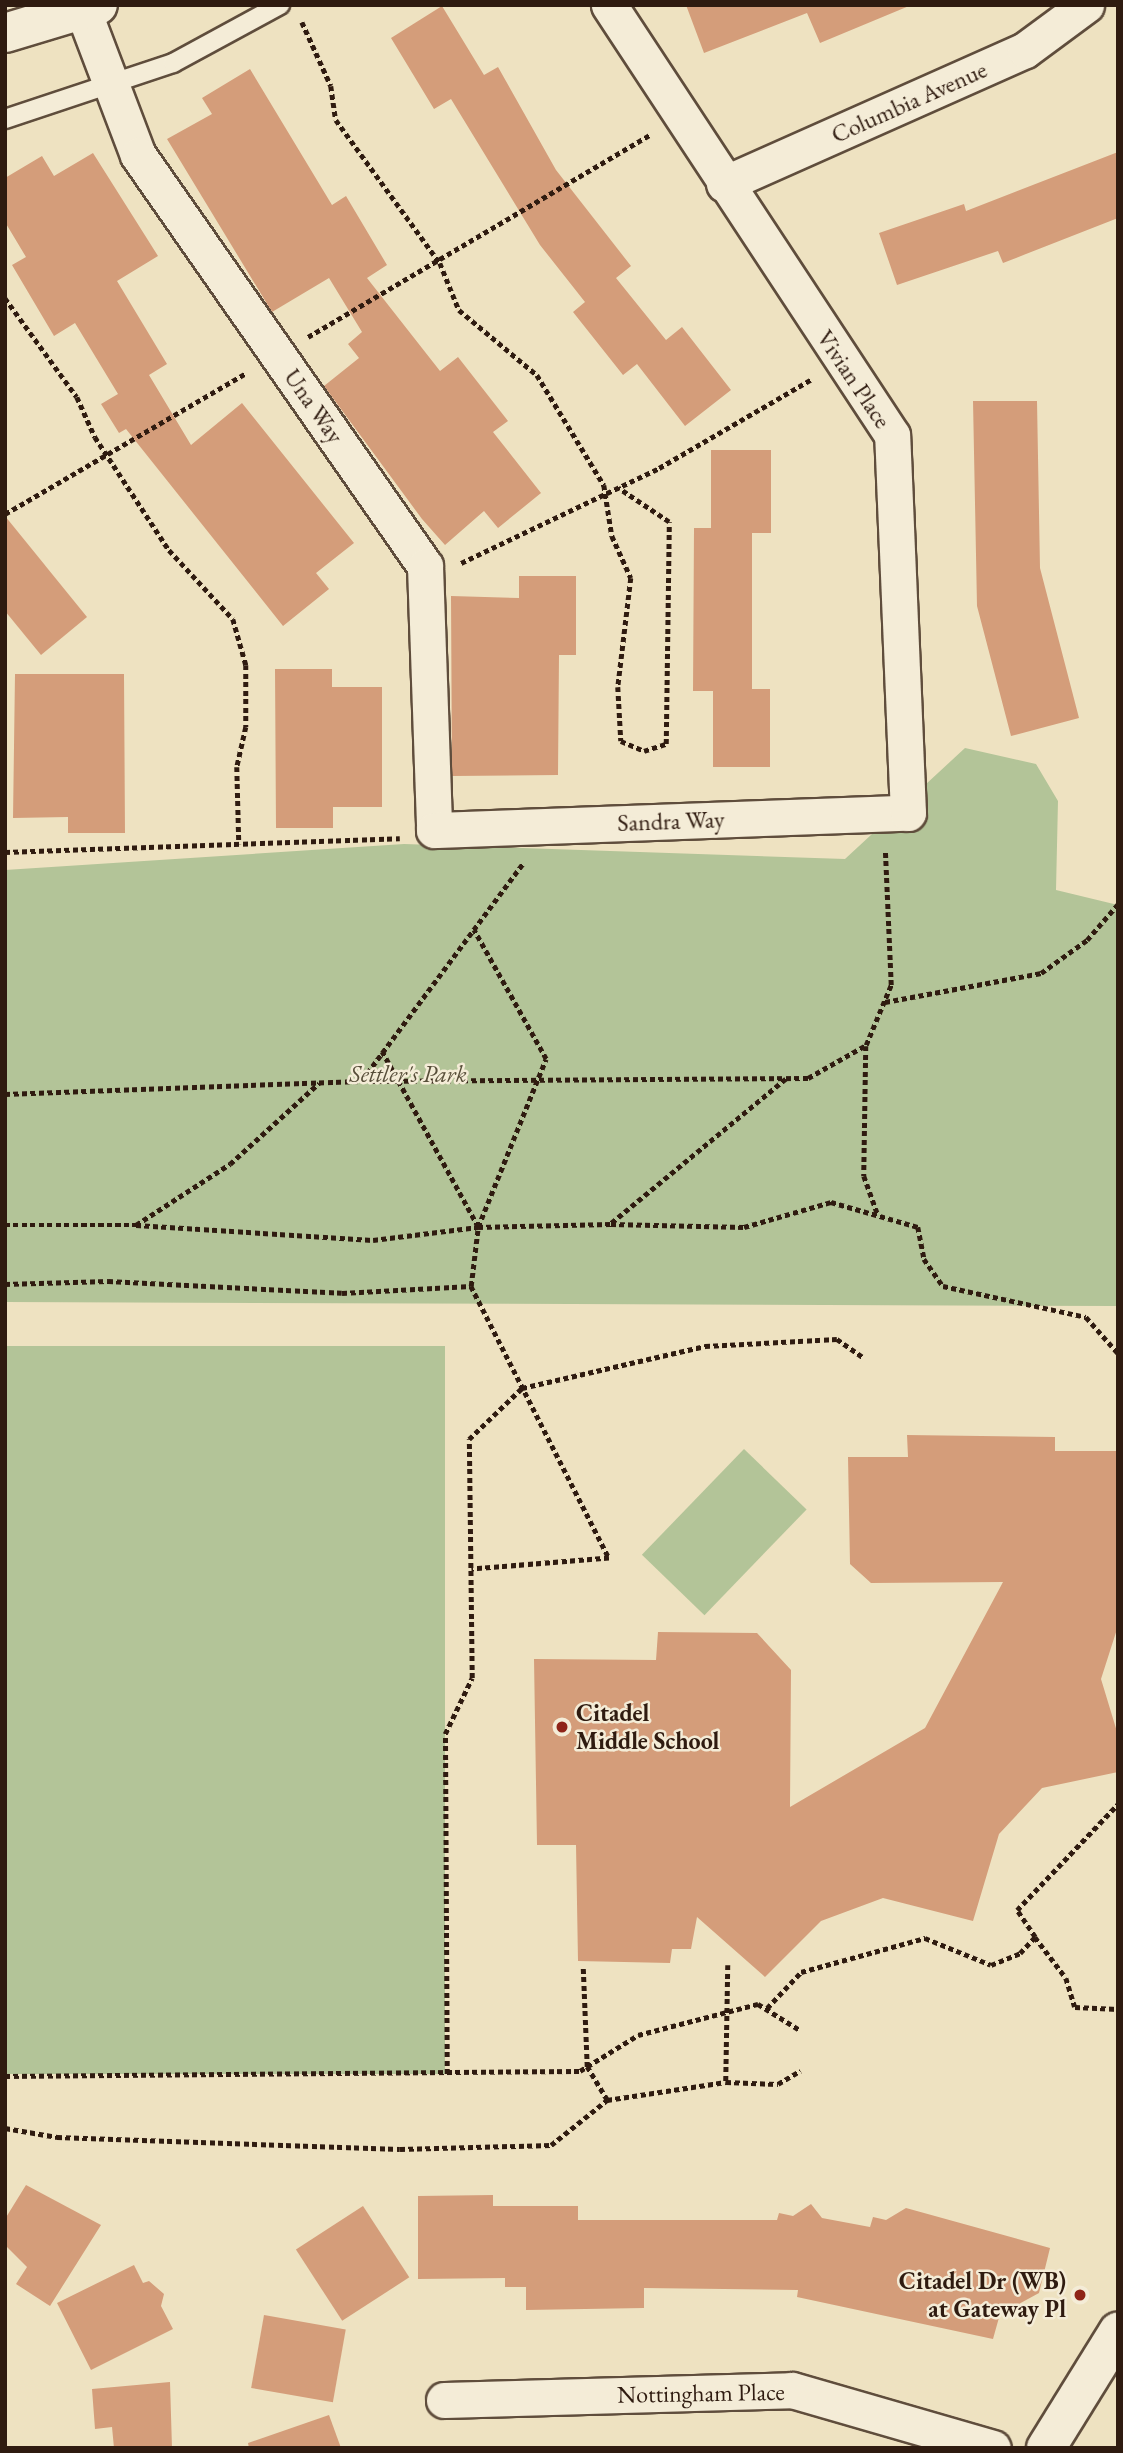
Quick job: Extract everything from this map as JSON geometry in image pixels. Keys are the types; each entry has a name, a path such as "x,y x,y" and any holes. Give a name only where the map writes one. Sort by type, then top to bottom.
{"street":[{"name":"Vivian Place","path":"608,5 892,435 895,814"},
{"name":"Columbia Avenue","path":"724,184 1025,50 1086,5"},
{"name":"Una Way","path":"91,9 112,85 138,155 425,566"},
{"path":"5,33 91,9"},
{"path":"425,566 434,830"},
{"name":"Sandra Way","path":"434,830 895,814"},
{"path":"1046,2448 1118,2332"},
{"name":"Nottingham Place","path":"444,2400 792,2390 993,2448"}],"lane":[{"path":"5,119 173,63 280,5"}],"path":[{"path":"299,17 331,86 336,120 440,263 459,310 537,375 606,493 612,536 631,578 618,688 621,741 630,749 658,750 666,744 669,522 618,488"},
{"path":"5,514 108,457 277,354 440,263 681,117"},
{"path":"5,298 77,397 108,457 169,550 233,619 246,665 246,727 237,767 239,844"},
{"path":"425,566 460,564 618,488 842,361"},
{"path":"878,1215 864,1176 866,1045 891,985 895,814"},
{"path":"361,1081 551,825"},
{"path":"5,852 418,837 434,830"},
{"path":"884,1002 1041,973 1087,940 1118,904"},
{"path":"471,1569 609,1558 471,1286 478,1227 542,1078 545,1059 474,930"},
{"path":"5,1094 361,1081 396,1085 542,1078 808,1078 866,1045"},
{"path":"382,1052 396,1085 478,1227"},
{"path":"611,1224 787,1078"},
{"path":"136,1225 230,1164 321,1082"},
{"path":"5,1225 136,1225 373,1240 478,1227 611,1224 744,1227 831,1202 918,1227 924,1259 943,1286 1086,1317 1118,1353"},
{"path":"5,1284 108,1281 342,1293 471,1286"},
{"path":"447,2074 444,1734 472,1678 469,1438 522,1388 705,1346 836,1339 864,1358"},
{"path":"1118,1804 1017,1910 1066,1978 1075,2007 1118,2009"},
{"path":"767,2008 801,1972 925,1938 990,1965 1020,1953 1035,1937"},
{"path":"726,2082 728,1965"},
{"path":"583,1966 587,2067 607,2101"},
{"path":"5,2076 447,2074 587,2067 638,2035 726,2010 767,2008 800,2030"},
{"path":"5,2128 57,2137 400,2149 551,2145 607,2101 726,2082 778,2084 800,2071"}],"green space":[{"name":"Settler's Park","path":"965,748 1036,764 1058,801 1056,890 1118,905 1118,1306 5,1302 5,870 404,844 845,859"},
{"path":"5,1346 445,1346 445,2074 5,2074"},
{"path":"744,1449 807,1509 704,1615 642,1555"}],"building":[{"path":"686,5 909,6 820,43 807,13 704,53"},
{"path":"442,6 484,75 498,67 556,170 631,266 616,278 666,340 682,327 731,390 685,426 637,364 623,375 573,312 585,302 540,245 451,99 434,109 391,38"},
{"path":"250,69 332,205 346,196 387,265 367,278 440,371 458,357 508,421 493,432 541,493 498,528 484,511 445,545 422,519 324,386 359,358 348,344 362,332 329,278 272,312 167,139 212,114 202,98"},
{"path":"1118,152 1118,218 1003,263 998,251 897,285 879,233 964,204 966,211"},
{"path":"93,153 158,256 117,281 167,364 149,375 191,445 242,403 354,543 316,573 329,589 283,626 126,429 119,433 101,404 118,394 75,323 54,336 12,265 26,257 5,222 5,178 42,156 54,176"},
{"path":"973,401 1037,401 1040,568 1079,718 1011,736 977,606"},
{"path":"711,450 771,450 771,533 752,533 752,689 770,689 770,767 713,767 713,691 693,691 694,528 711,528"},
{"path":"5,516 87,617 41,655 5,611"},
{"path":"519,576 576,576 576,655 559,655 558,775 452,776 451,596 519,598"},
{"path":"275,669 332,669 332,687 382,687 382,807 333,807 333,828 276,828"},
{"path":"15,674 124,674 125,833 68,833 68,817 13,818"},
{"path":"907,1435 1055,1437 1055,1451 1118,1451 1118,1626 1101,1679 1118,1735 1118,1772 1042,1788 999,1834 973,1921 883,1898 821,1921 765,1977 697,1917 691,1949 672,1949 670,1963 578,1961 576,1845 537,1845 534,1659 656,1660 658,1632 757,1633 791,1670 790,1807 925,1728 1003,1582 871,1583 850,1564 848,1457 908,1457"},
{"path":"26,2185 101,2225 50,2306 16,2284 27,2267 5,2245 5,2219"},
{"path":"493,2195 493,2206 578,2206 578,2220 777,2220 779,2213 793,2216 811,2204 822,2218 870,2227 873,2217 886,2220 906,2208 1050,2248 1039,2293 1000,2314 993,2339 797,2297 798,2290 644,2288 644,2308 526,2310 526,2287 505,2287 505,2278 418,2279 418,2196"},
{"path":"363,2206 409,2277 342,2321 296,2250"},
{"path":"134,2265 143,2283 149,2281 164,2294 161,2306 173,2329 91,2370 57,2303"},
{"path":"264,2315 346,2329 333,2402 251,2388"},
{"path":"170,2382 172,2448 114,2448 112,2427 95,2429 92,2389"},
{"path":"329,2415 341,2448 249,2448 248,2443"}],"place":[{"name":"Citadel Middle School","path":"562,1727"},
{"name":"Citadel Dr (WB) at Gateway Pl","path":"1080,2295"}]}
